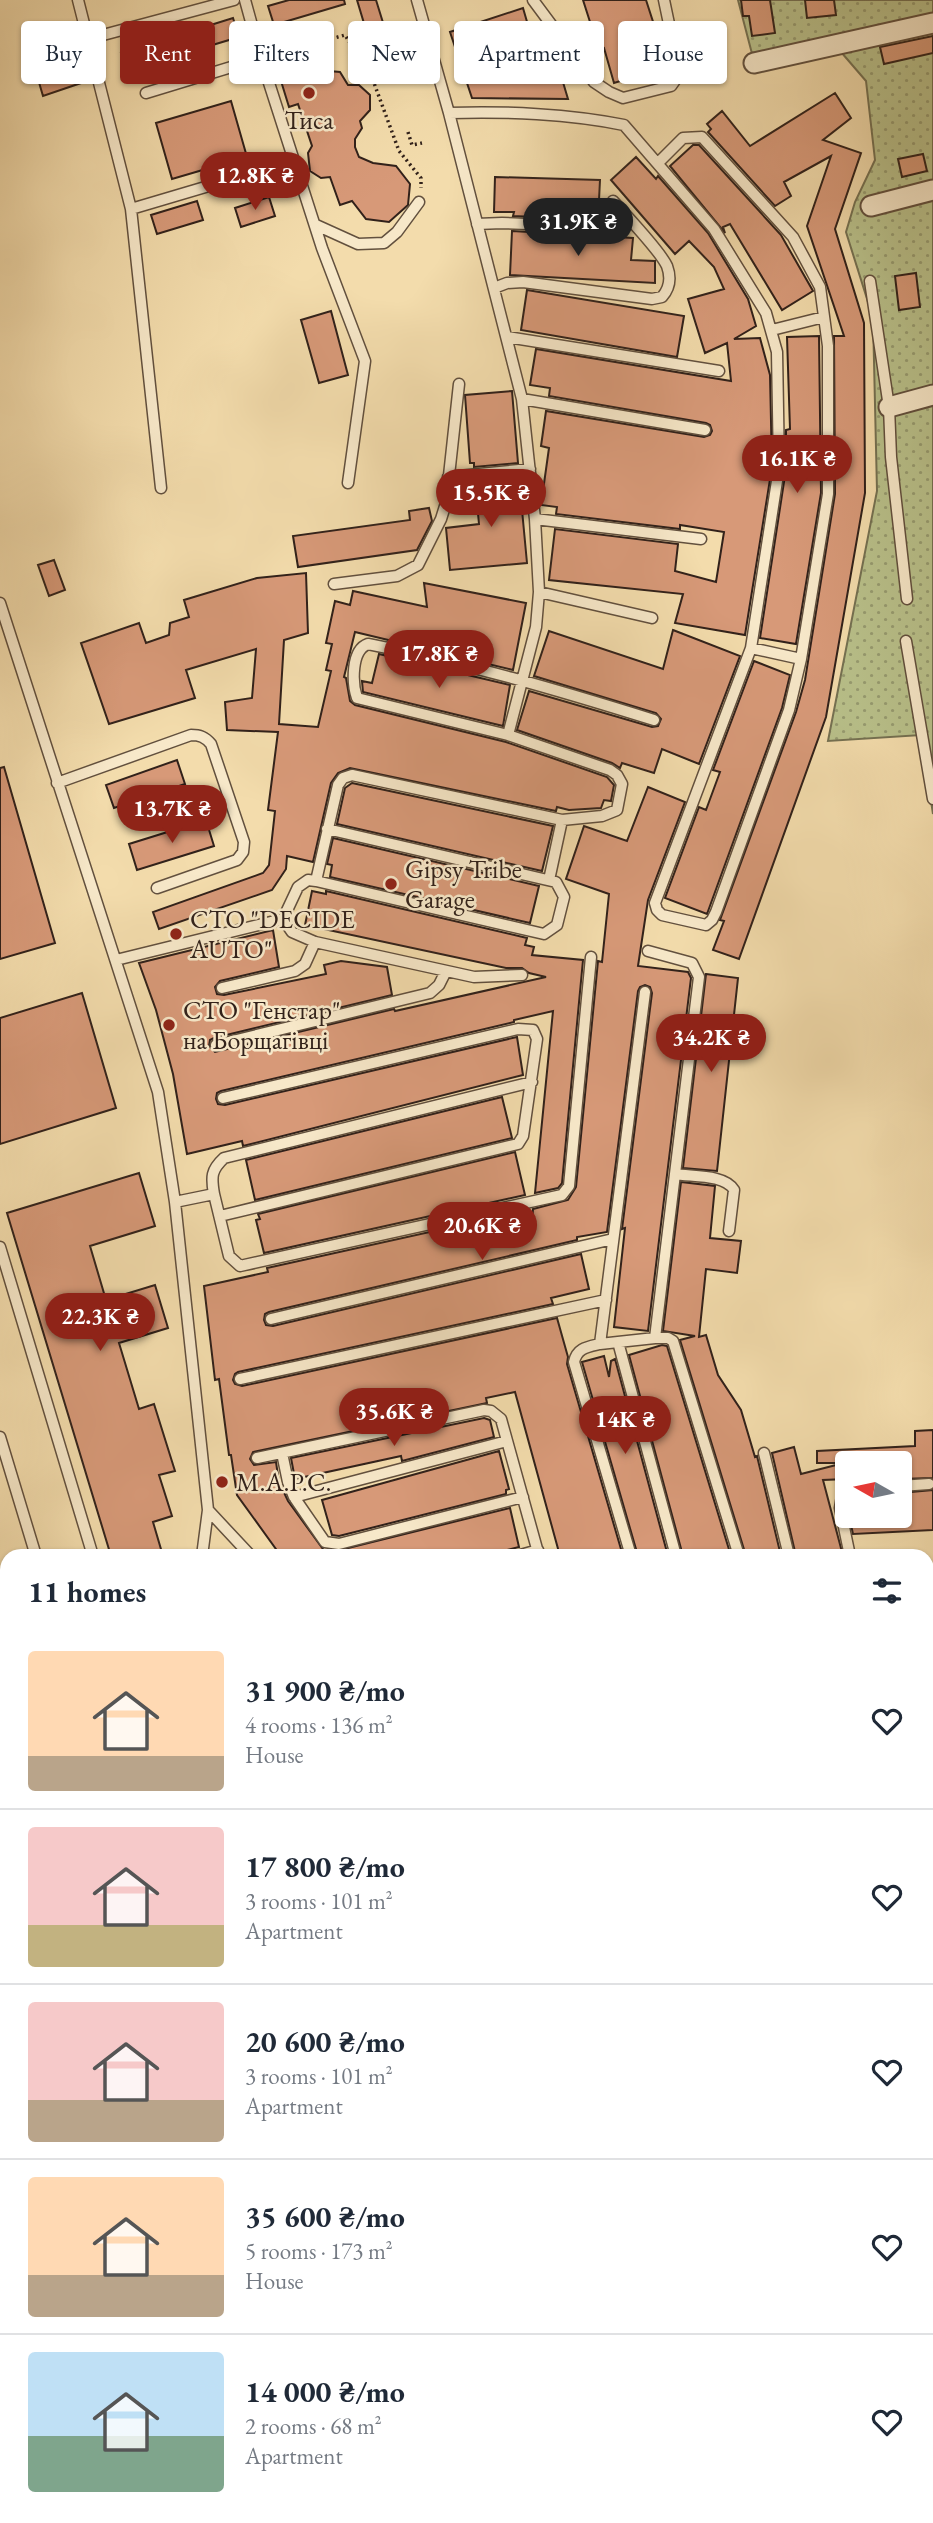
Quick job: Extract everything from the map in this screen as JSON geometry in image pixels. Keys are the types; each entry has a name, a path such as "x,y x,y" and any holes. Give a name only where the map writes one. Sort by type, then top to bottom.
{"street":[{"path":"754,63 933,23"},
{"path":"872,205 933,190"},
{"path":"889,407 933,396"}],"lane":[{"path":"78,0 83,21"},
{"path":"106,34 234,0"},
{"path":"244,0 250,21"},
{"path":"417,0 449,113 522,399 535,519 539,592 536,627 508,735"},
{"path":"533,0 594,82 623,98 671,86 676,79 677,62 664,0"},
{"path":"146,93 229,68"},
{"path":"99,84 131,209 161,488"},
{"path":"270,84 322,248 365,361 348,483"},
{"path":"449,113 485,112 604,121 624,125 714,229 766,313 772,330 776,352 779,468 751,648 656,903 657,910 662,915 706,925 712,920 789,710 801,659 828,494 828,346 820,287 793,237 702,137 683,138 658,163"},
{"path":"131,209 256,172"},
{"path":"494,288 507,283 523,282 652,299 663,297 668,290 670,278 666,264 613,201"},
{"path":"316,225 358,244 384,243 397,232 419,202"},
{"path":"477,224 599,227"},
{"path":"870,281 889,407 898,534 907,599"},
{"path":"772,330 824,317"},
{"path":"507,337 719,371"},
{"path":"334,584 397,576 418,565 446,503 458,384"},
{"path":"522,399 705,430"},
{"path":"449,477 530,469"},
{"path":"535,519 701,540"},
{"path":"539,592 652,618"},
{"path":"0,603 158,1092 175,1202 208,1510 203,1549"},
{"path":"906,641 933,799"},
{"path":"316,881 338,785 343,778 352,775 562,821 602,816 617,810 622,783 610,770 508,735 357,698 354,690 356,654 361,646 368,643 438,657 523,679 654,720"},
{"path":"751,648 801,659"},
{"path":"57,783 191,735 206,738 211,744 244,842 243,852 237,860 157,888"},
{"path":"549,880 562,821"},
{"path":"283,919 298,887 308,880 544,934 556,925 564,897 556,881 327,829"},
{"path":"116,960 283,919"},
{"path":"283,919 292,932 315,942 474,977 522,975"},
{"path":"222,988 295,971 305,964 315,942"},
{"path":"649,951 691,963 699,977 655,1338"},
{"path":"532,1082 224,1158 211,1176 229,1256 240,1266 562,1195 569,1186 591,957"},
{"path":"216,1045 430,993 439,985 446,971"},
{"path":"600,1344 645,992"},
{"path":"220,1216 518,1144 523,1136 537,1039 533,1030 518,1029 223,1098"},
{"path":"675,1174 723,1181 731,1185 734,1190 729,1231"},
{"path":"175,1202 214,1194"},
{"path":"271,1319 613,1239"},
{"path":"0,1247 91,1549"},
{"path":"240,1379 606,1300"},
{"path":"629,1549 574,1362 576,1354 582,1349 600,1344 668,1338 673,1341 737,1549"},
{"path":"618,1342 674,1549"},
{"path":"257,1458 484,1410 491,1411 501,1419 537,1549"},
{"path":"0,1437 34,1549"},
{"path":"294,1497 507,1441"},
{"path":"282,1453 294,1497 325,1542 331,1545 523,1497"},
{"path":"764,1453 787,1549"},
{"path":"912,1485 929,1483"},
{"path":"208,1510 244,1549"},
{"path":"844,1528 849,1549"}],"path":[{"path":"334,38 345,35 374,83 399,151 421,178 419,202"},
{"path":"408,132 412,145 422,143"}],"green space":[{"path":"738,0 933,0 933,814 921,735 828,741 877,491 873,318 846,232 855,202 875,160 866,81 835,45 756,69"}],"building":[{"path":"289,0 344,0 345,4 288,21 273,21 268,6"},
{"path":"357,0 376,0 382,21 363,21"},
{"path":"583,0 646,0 653,21 618,21 618,82 614,83 604,48 604,21 590,21"},
{"path":"741,0 770,0 775,33 752,36 749,16 743,16"},
{"path":"805,0 834,0 836,15 807,18"},
{"path":"523,8 527,21 483,21"},
{"path":"233,18 234,21 229,21 229,40 215,44 215,24"},
{"path":"933,36 933,53 884,64 880,47"},
{"path":"334,71 340,72 348,85 359,85 370,95 370,110 360,121 362,128 355,139 359,157 373,163 396,166 410,184 408,205 389,222 366,219 352,201 340,205 330,177 321,178 310,171 308,153 312,146 298,104 289,107 282,84 334,84"},
{"path":"39,84 78,84 43,96"},
{"path":"467,84 564,84 568,99 472,98"},
{"path":"835,93 851,118 823,140 861,153 835,229 864,323 865,493 826,717 739,959 713,950 724,921 720,920 796,712 805,680 835,494 834,336 844,336 807,226 831,156 784,182 791,196 775,206 708,132 711,129 707,124 722,111 750,146"},
{"path":"231,101 247,157 172,179 156,123"},
{"path":"693,145 699,145 781,235 813,291 782,310 730,224 723,227 725,233 670,166"},
{"path":"923,154 927,171 902,177 898,159"},
{"path":"636,157 656,179 658,176 708,233 748,299 756,326 734,339 760,338 770,375 772,467 745,635 675,623 683,594 549,580 555,529 678,544 675,571 716,582 724,532 680,525 680,529 556,514 557,507 541,505 549,448 541,446 546,411 704,437 712,431 706,423 549,396 550,388 530,385 536,349 731,381 727,343 705,353 688,299 724,289 714,267 689,241 675,254 611,180"},
{"path":"495,177 600,180 598,220 513,216 514,212 494,212"},
{"path":"269,197 275,216 241,227 235,208"},
{"path":"197,201 203,220 157,234 151,215"},
{"path":"512,231 633,238 631,260 655,261 655,283 510,275"},
{"path":"916,273 920,307 899,310 895,276"},
{"path":"527,290 684,316 677,357 521,330"},
{"path":"331,311 348,375 319,383 301,320"},
{"path":"819,336 821,493 796,644 760,638 786,469 786,430 790,429 787,337"},
{"path":"512,391 518,463 474,467 474,463 470,463 465,395"},
{"path":"519,478 527,563 450,570 446,528 479,524 475,482"},
{"path":"429,508 432,521 417,550 298,567 293,536 410,520 409,511"},
{"path":"54,560 65,590 49,596 38,565"},
{"path":"306,573 308,633 284,640 279,724 318,727 331,671 326,670 332,644 326,643 335,601 350,605 353,591 427,607 424,583 526,603 513,670 355,632 344,677 350,701 355,705 506,742 607,777 614,785 611,801 604,800 601,808 569,810 557,807 556,811 350,768 338,773 331,783 313,862 287,856 286,869 272,890 159,929 153,912 263,873 269,865 275,811 268,810 278,732 227,730 225,702 252,698 256,649 186,670 195,698 109,724 81,643 139,623 146,643 169,635 170,623 189,617 184,600 257,578"},
{"path":"673,630 740,656 699,764 662,749 654,773 622,763 620,768 517,730 529,691 652,727 658,726 661,719 656,713 534,676 549,631 663,669"},
{"path":"379,654 510,685 503,726 363,692 362,681 372,683"},
{"path":"754,661 790,675 782,708 707,914 665,898 699,807 706,810 720,772 713,770"},
{"path":"177,760 185,784 114,808 106,785"},
{"path":"4,767 55,943 0,959 0,768"},
{"path":"352,783 553,826 542,871 337,824 345,788"},
{"path":"648,787 685,802 648,900 638,966 688,972 691,978 648,1331 614,1327 625,1228 622,1229 652,993 650,987 645,985 638,991 607,1232 269,1312 265,1314 264,1320 266,1325 273,1326 581,1254 589,1289 551,1298 553,1304 238,1372 233,1380 235,1384 242,1386 557,1318 568,1357 567,1364 621,1549 558,1549 515,1392 486,1398 487,1403 253,1452 250,1459 254,1465 276,1462 279,1482 288,1501 323,1549 276,1549 237,1495 219,1379 215,1380 204,1286 268,1272 267,1268 529,1210 532,1223 533,1209 568,1200 576,1187 598,961 602,962 609,894 566,879 584,826 627,841"},
{"path":"206,820 214,846 137,870 129,844"},
{"path":"333,838 539,886 530,923 330,877 332,865 327,864"},
{"path":"312,891 326,894 326,891 527,938 525,945 534,947 532,955 583,960 562,1183 558,1188 535,1193 553,1011 221,1091 217,1093 216,1099 218,1104 225,1105 517,1037 523,1075 243,1146 242,1141 187,1154 173,1074 156,1010 139,963 273,930 279,967 220,981 215,987 217,994 224,995 326,974 324,965 341,961 387,967 392,995 214,1038 210,1040 209,1046 215,1052 394,1009 395,1011 546,977 529,973 522,968 506,968 305,925"},
{"path":"706,974 738,978 717,1171 683,1168"},
{"path":"82,993 116,1108 0,1144 0,1018"},
{"path":"502,1097 512,1138 255,1200 246,1160"},
{"path":"515,1152 525,1195 264,1253 256,1220 260,1219 258,1214"},
{"path":"139,1173 155,1226 90,1246 106,1300 155,1285 168,1328 119,1343 139,1409 154,1404 175,1471 159,1475 172,1516 153,1522 161,1549 109,1549 7,1213"},
{"path":"681,1182 715,1186 710,1238 741,1241 737,1273 706,1269 699,1337 706,1335 718,1375 741,1410 755,1457 757,1456 779,1549 744,1549 680,1340 695,1336 663,1331"},
{"path":"662,1345 667,1346 729,1549 681,1549 629,1355"},
{"path":"604,1356 609,1377 611,1361 615,1359 666,1549 636,1549 582,1362"},
{"path":"484,1418 490,1420 494,1437 402,1461 401,1456 295,1479 291,1458"},
{"path":"933,1430 933,1478 912,1479 912,1451 835,1451 835,1463 817,1463 817,1451 915,1446 915,1431"},
{"path":"794,1447 801,1474 835,1465 835,1480 823,1480 841,1549 794,1549 772,1453"},
{"path":"499,1451 509,1489 506,1494 339,1536 332,1535 322,1500"},
{"path":"933,1490 933,1530 853,1534 852,1528 912,1528 912,1492"},
{"path":"510,1508 519,1547 511,1549 344,1549"}],"place":[{"name":"Тиса","path":"309,93"},
{"name":"Gipsy Tribe Garage","path":"391,884"},
{"name":"СТО \"DECIDE AUTO\"","path":"176,934"},
{"name":"СТО \"Генстар\" на Борщагівці","path":"169,1025"},
{"name":"М.А.Р.С.","path":"222,1482"}]}
